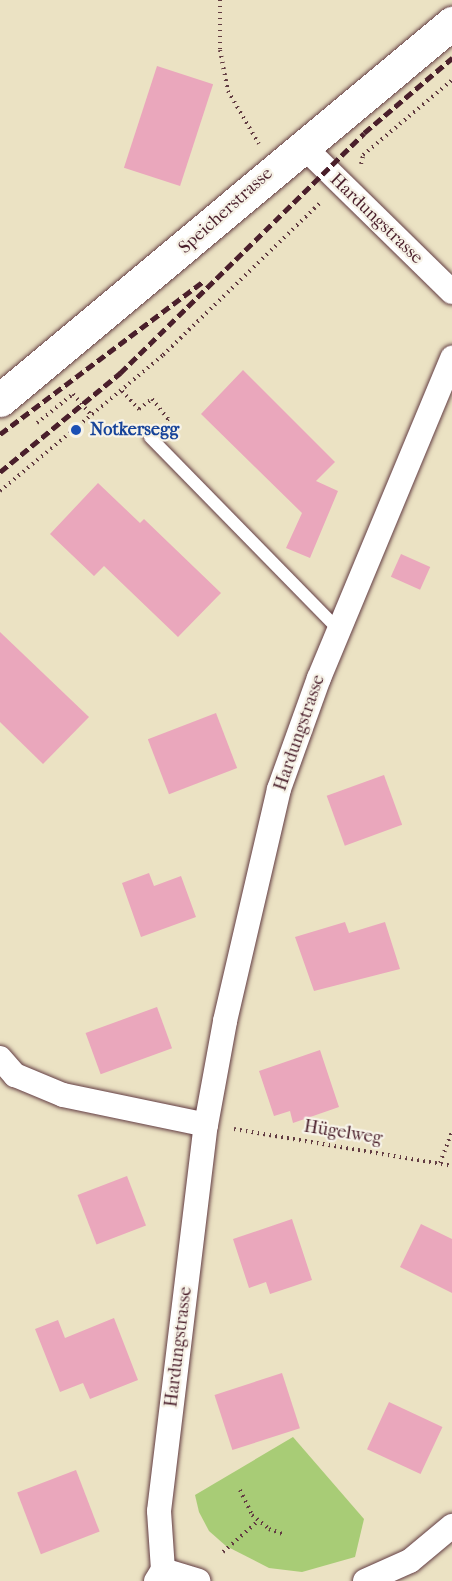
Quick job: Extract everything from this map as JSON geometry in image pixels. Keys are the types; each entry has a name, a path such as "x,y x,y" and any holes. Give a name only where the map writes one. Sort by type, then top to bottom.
{"main road":[{"name":"Speicherstrasse","path":"0,400 153,276 277,166 452,23"}],"street":[{"name":"Hardungstrasse","path":"302,145 452,292"},
{"name":"Hardungstrasse","path":"198,1581 159,1575 159,1512 218,1127 225,1020 279,789 339,630 452,358"},
{"path":"0,1058 15,1075 63,1095 218,1127"},
{"path":"365,1581 410,1561 452,1527"}],"lane":[{"path":"150,437 339,630"}],"path":[{"path":"220,0 220,50 228,91 242,120 277,166"},
{"path":"360,170 363,155 452,80"},
{"path":"0,491 122,391 326,196"},
{"path":"122,391 139,409 152,399 168,419 150,437"},
{"path":"37,423 73,394 93,417"},
{"name":"Hügelweg","path":"218,1127 452,1166"},
{"path":"440,1163 452,1132"},
{"path":"240,1490 244,1503 258,1521 283,1534"},
{"path":"223,1552 258,1521"}],"green space":[{"path":"293,1437 364,1519 355,1557 302,1572 269,1568 226,1546 209,1531 199,1512 195,1495"}],"building":[{"path":"157,66 213,84 180,186 124,168"},
{"path":"243,370 335,462 316,481 338,491 310,558 286,548 302,513 201,414"},
{"path":"98,483 140,523 144,519 221,593 178,637 104,566 94,576 50,534"},
{"path":"401,554 430,567 420,590 391,577"},
{"path":"0,632 89,717 43,764 0,722"},
{"path":"216,713 237,768 169,794 148,739"},
{"path":"384,775 402,825 345,846 327,796"},
{"path":"149,873 154,886 181,876 196,917 141,937 122,883"},
{"path":"345,922 349,933 385,922 400,969 314,991 295,937"},
{"path":"157,1007 172,1048 101,1074 86,1033"},
{"path":"320,1050 339,1107 293,1123 290,1111 274,1116 259,1071"},
{"path":"127,1176 146,1225 97,1244 78,1195"},
{"path":"292,1219 312,1280 270,1294 266,1282 249,1288 233,1239"},
{"path":"421,1224 452,1239 452,1293 400,1267"},
{"path":"114,1318 138,1380 90,1399 83,1383 60,1392 35,1329 58,1320 65,1338"},
{"path":"282,1373 300,1428 232,1450 214,1395"},
{"path":"389,1402 442,1427 420,1474 367,1449"},
{"path":"76,1470 100,1532 41,1554 17,1493"}],"railway":[{"path":"0,472 120,373 364,133 452,58"},
{"path":"0,434 204,281"}],"place":[{"name":"Notkersegg","path":"76,430"}]}
